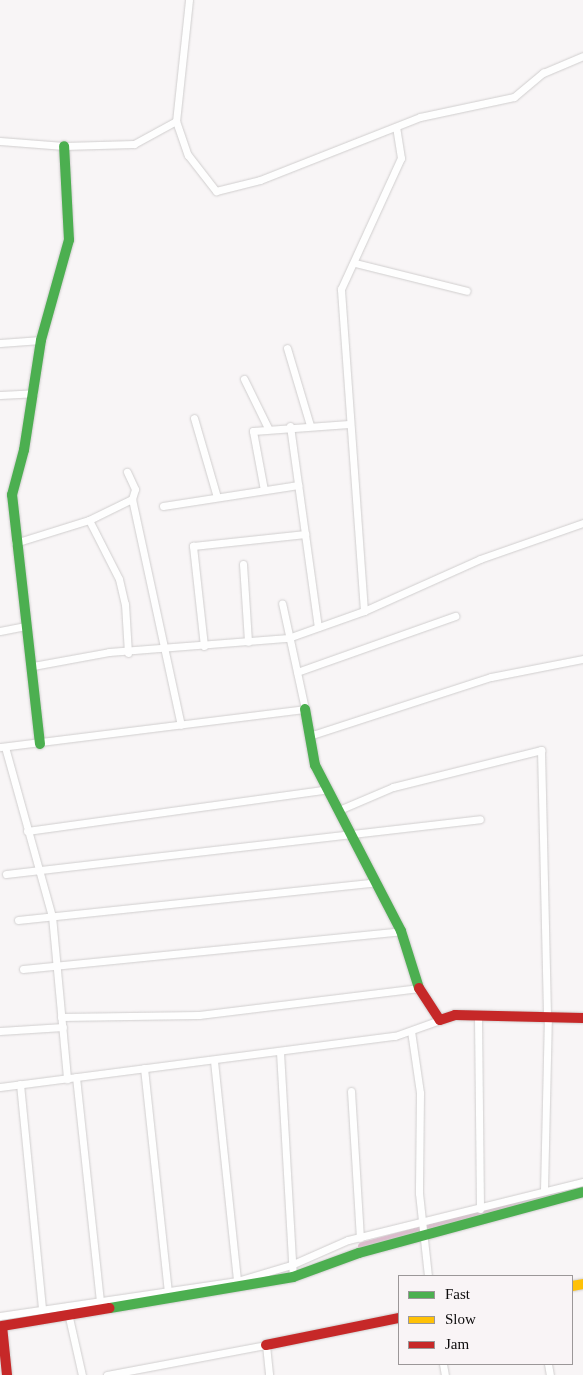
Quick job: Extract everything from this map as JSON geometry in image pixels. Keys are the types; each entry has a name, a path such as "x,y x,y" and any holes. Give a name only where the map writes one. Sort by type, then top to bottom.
{"street":[{"path":"189,0 176,121 188,155 216,191 260,180 420,117 514,97 543,73 583,56"},
{"path":"0,141 64,146 134,144 176,121"},
{"path":"364,611 340,306 341,289 355,263 401,158 396,127"},
{"path":"40,744 32,666 15,543 12,495 34,393 42,340 69,240 64,146"},
{"path":"355,263 466,291"},
{"path":"0,343 42,340"},
{"path":"287,348 310,425"},
{"path":"244,379 268,428"},
{"path":"0,395 34,393"},
{"path":"194,418 217,497"},
{"path":"264,490 251,435 268,428 349,424"},
{"path":"290,426 318,627"},
{"path":"127,472 135,489 132,499 181,725"},
{"path":"164,506 298,485"},
{"path":"15,543 89,520 132,499"},
{"path":"89,520 118,579 125,604 128,652"},
{"path":"32,666 128,652 288,638 364,611 480,559 583,523"},
{"path":"204,646 193,546 305,534"},
{"path":"243,564 248,642"},
{"path":"282,603 288,638 306,709 315,765 401,931 419,988 440,1020"},
{"path":"297,672 455,616"},
{"path":"0,631 26,626"},
{"path":"309,736 492,677 583,659"},
{"path":"67,1079 52,916 40,869 3,747 40,744 306,709"},
{"path":"339,810 393,787 541,750 547,1015 544,1190"},
{"path":"27,831 328,789"},
{"path":"6,874 353,836 480,819"},
{"path":"18,920 377,882"},
{"path":"23,969 401,931"},
{"path":"61,1017 199,1015 419,988"},
{"path":"0,1087 280,1052 411,1031 455,1015 478,1017 547,1015 583,1018"},
{"path":"478,1017 480,1209"},
{"path":"0,1031 63,1027"},
{"path":"411,1031 420,1093 420,1224 428,1275"},
{"path":"280,1052 293,1277"},
{"path":"214,1061 237,1281"},
{"path":"144,1068 168,1290"},
{"path":"76,1078 100,1300"},
{"path":"20,1084 42,1308"},
{"path":"352,1091 360,1238"},
{"path":"0,1316 42,1308 237,1281 291,1265 360,1238 480,1209 544,1190 583,1182"},
{"path":"7,1375 2,1326 68,1314 237,1290 293,1277 359,1253 422,1238 583,1192"},
{"path":"68,1314 82,1375"},
{"path":"107,1375 398,1318"},
{"path":"266,1345 269,1375"}],"waterway":[{"path":"362,1246 583,1187"}],"traffic: fast":[{"path":"40,744 12,495 24,450 41,340 69,240 64,146"},
{"path":"305,709 315,765 401,931 419,988"},
{"path":"110,1308 293,1277 359,1253 583,1192"}],"traffic: slow":[{"path":"573,1286 583,1284"}],"traffic: jam":[{"path":"419,988 440,1020 455,1015 583,1018"},
{"path":"7,1375 2,1326 110,1308"},
{"path":"266,1345 398,1318"}]}
